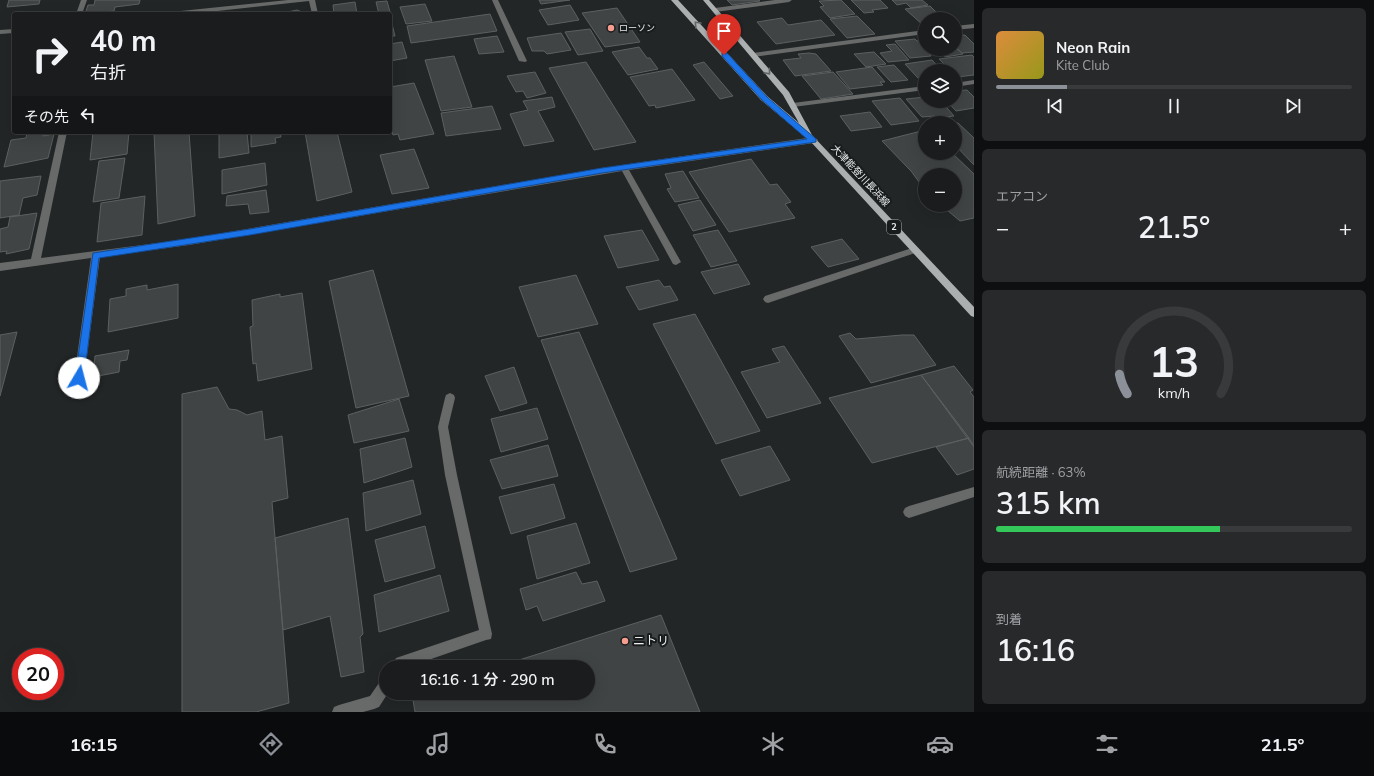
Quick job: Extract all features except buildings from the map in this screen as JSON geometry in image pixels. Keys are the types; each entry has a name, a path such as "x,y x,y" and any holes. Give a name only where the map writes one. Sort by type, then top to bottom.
{"main road":[{"name":"大津能登川長浜線","path":"674,0 764,98 814,140 974,313"},
{"name":"大津能登川長浜線","path":"706,0 786,94 814,140"}],"street":[{"path":"80,12 84,0"},
{"path":"184,12 242,3 307,0"},
{"path":"312,0 315,12"},
{"path":"495,0 523,61"},
{"path":"715,10 789,0"},
{"path":"962,27 974,26"},
{"path":"0,32 12,31"},
{"path":"753,55 918,33"},
{"path":"962,84 974,82"},
{"path":"793,105 918,89"},
{"path":"35,263 63,134"},
{"path":"0,267 96,256 273,228 624,168 814,140"},
{"path":"624,168 676,262"},
{"path":"768,299 915,250"},
{"path":"79,378 96,256"},
{"path":"410,660 486,634 451,475 443,427 450,398"},
{"path":"909,512 974,492"},
{"path":"339,712 374,702 379,695"}],"place":[{"name":"ローソン","path":"611,28"},
{"name":"ニトリ","path":"625,641"}],"route":[{"path":"79,378 96,256 250,232 602,171 814,140 764,98 724,55"}]}
